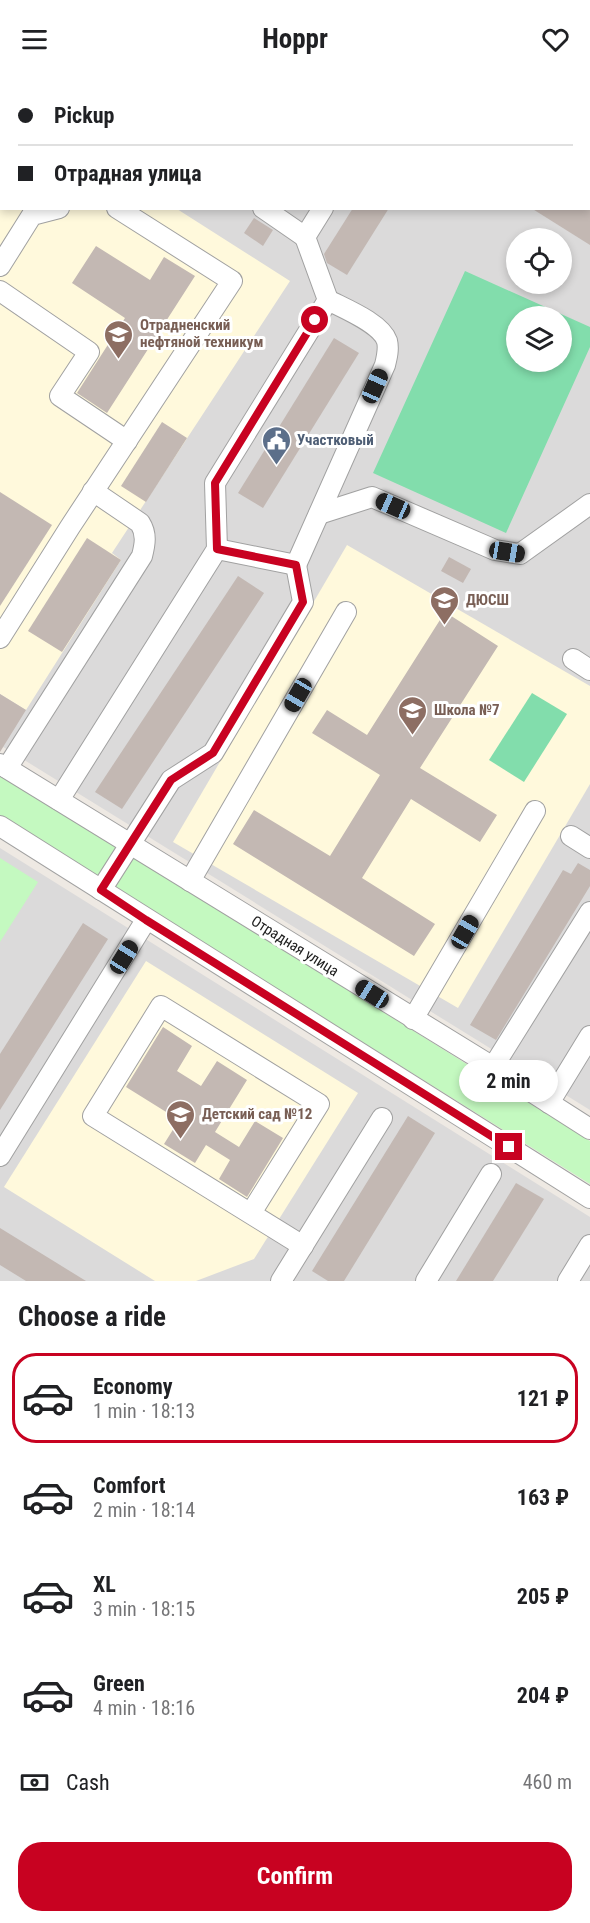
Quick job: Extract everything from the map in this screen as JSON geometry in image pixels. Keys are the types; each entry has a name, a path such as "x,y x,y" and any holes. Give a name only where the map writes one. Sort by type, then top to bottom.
{"street":[{"path":"0,266 32,215 51,210"},
{"path":"0,638 93,491 232,281 120,210"},
{"path":"101,890 171,780 213,753 303,602 296,565 388,354 387,342 383,333 376,326 328,300 305,237 266,210"},
{"path":"305,237 321,210"},
{"path":"0,291 89,352 60,396 127,441"},
{"path":"58,800 217,549 215,483 328,300"},
{"path":"3,766 141,556 146,539 140,523 93,491"},
{"path":"319,514 372,497 495,550 520,554 590,504"},
{"path":"217,549 296,565"},
{"path":"190,881 346,612"},
{"path":"573,659 590,670"},
{"name":"Отрадная улица","path":"3,766 494,1067 590,1129"},
{"path":"413,1019 536,811"},
{"path":"0,826 590,1198"},
{"path":"571,836 590,848"},
{"path":"494,1067 590,912"},
{"path":"0,1156 146,920"},
{"path":"251,1213 319,1104 161,1006 93,1116 303,1246"},
{"path":"549,1103 590,1036"},
{"path":"281,1281 382,1118"},
{"path":"426,1281 491,1174"},
{"path":"568,1281 590,1245"}],"shaded area":[{"path":"0,210 590,210 590,1110 0,745"},
{"name":"Отрадненский нефтяной техникум","path":"0,210 179,210 290,281 112,553 121,560 26,710 0,694"},
{"name":"Школа №7","path":"347,545 590,686 590,784 458,1008 173,842"},
{"path":"0,848 590,1217 590,1281 0,1281"},
{"name":"Детский сад №12","path":"146,961 358,1093 254,1259 196,1281 155,1281 4,1187"}],"green space":[{"path":"465,271 506,289 506,294 516,294 543,306 506,306 506,372 572,372 572,319 590,327 590,347 506,533 373,473"},
{"path":"532,693 567,714 524,782 489,760"},
{"path":"0,773 590,1141 590,1184 0,816"},
{"path":"0,858 38,882 0,942"}],"building":[{"path":"352,210 388,210 347,275 327,263 324,254"},
{"path":"534,210 590,210 590,245 572,234 572,228 563,228"},
{"path":"254,218 273,230 263,246 244,233"},
{"path":"96,246 150,280 164,257 195,276 107,413 77,393 125,318 72,283"},
{"path":"334,338 359,353 263,508 238,493"},
{"path":"162,422 187,438 146,502 121,486"},
{"path":"0,492 52,525 0,606"},
{"path":"87,538 121,560 62,652 28,631"},
{"path":"449,557 471,569 463,583 441,571"},
{"path":"238,576 264,593 122,809 95,792"},
{"path":"445,612 498,646 420,768 497,815 480,842 411,799 362,878 435,924 414,956 233,844 254,810 330,856 380,775 312,733 327,710 367,735"},
{"path":"0,694 26,710 0,752"},
{"path":"578,863 590,870 590,886 496,1040 470,1025 563,870 571,874"},
{"path":"83,923 108,939 0,1110 0,1054"},
{"path":"163,1027 192,1046 177,1071 201,1086 217,1061 247,1080 215,1132 239,1147 255,1121 283,1138 247,1197 219,1179 230,1160 206,1145 195,1163 164,1144 179,1120 126,1087"},
{"path":"408,1116 435,1133 344,1281 328,1281 312,1271"},
{"path":"516,1183 544,1199 493,1281 456,1281"},
{"path":"0,1228 86,1281 26,1281 0,1265"}],"place":[{"name":"Отрадненский нефтяной техникум","path":"119,360"},
{"name":"Участковый","path":"276,466"},
{"name":"ДЮСШ","path":"445,626"},
{"name":"Школа №7","path":"413,736"},
{"name":"Детский сад №12","path":"181,1140"}],"route":[{"path":"315,320 215,483 217,549 296,565 303,602 213,753 171,780 101,890 509,1147"}]}
